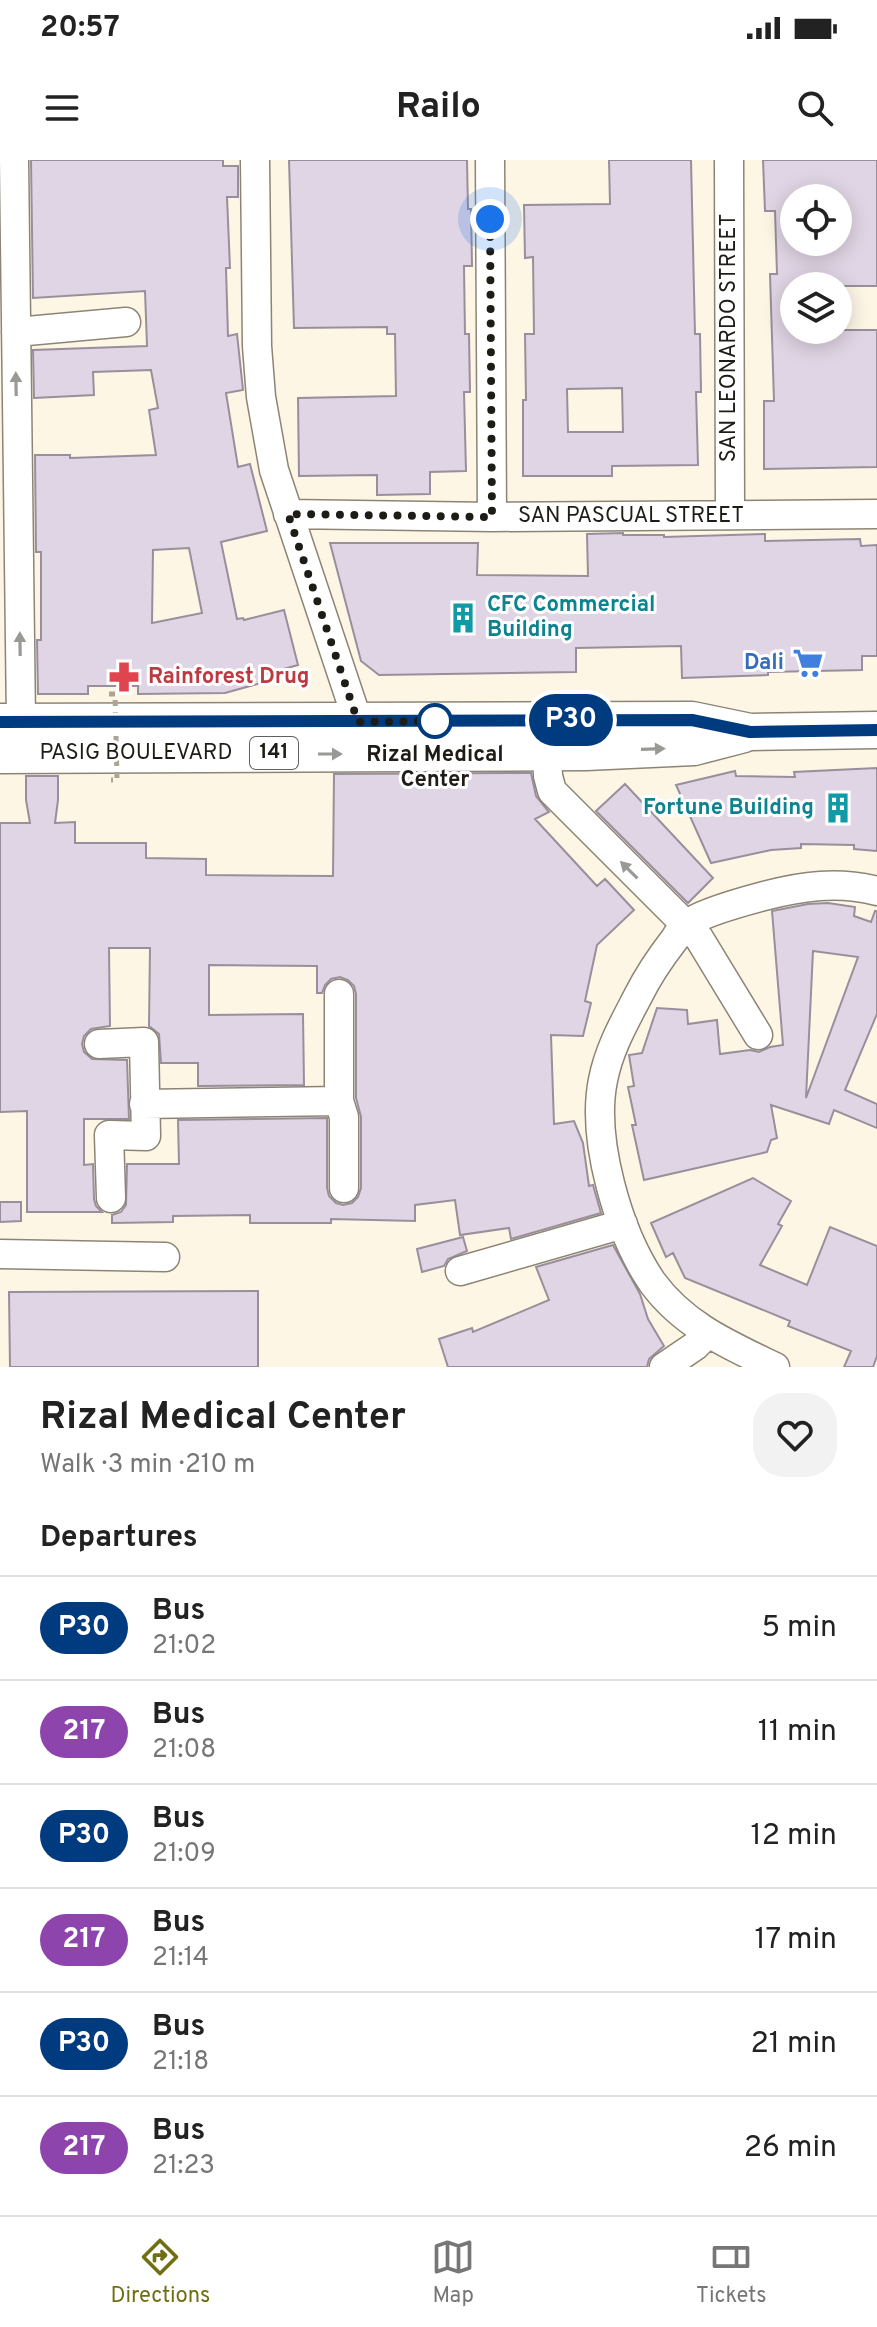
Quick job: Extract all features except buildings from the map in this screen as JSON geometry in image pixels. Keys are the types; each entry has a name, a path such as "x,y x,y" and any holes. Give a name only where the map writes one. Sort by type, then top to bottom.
{"main road":[{"name":"PASIG BOULEVARD","path":"10,722 692,720 750,732 877,730"},
{"name":"PASIG BOULEVARD","path":"0,755 547,752 694,747 750,732"}],"street":[{"path":"10,722 16,332 14,160"},
{"path":"255,160 257,346 261,397 274,470 358,722"},
{"path":"490,160 492,517"},
{"name":"SAN LEONARDO STREET","path":"729,160 730,515"},
{"path":"16,332 126,322"},
{"name":"SAN PASCUAL STREET","path":"288,514 492,517 877,514"},
{"path":"547,752 552,791 699,938 758,1035"},
{"path":"775,1367 707,1334 678,1310 654,1284 637,1256 623,1224 601,1144 602,1081 614,1042 651,971 685,925 750,900 790,889 827,884 877,891"},
{"path":"339,994 339,1101 344,1117 344,1188"},
{"path":"99,1044 144,1042 146,1136 109,1135 111,1198"},
{"path":"144,1104 339,1101"},
{"path":"460,1271 623,1224"},
{"path":"0,1254 165,1257"},
{"path":"664,1367 707,1334"}],"path":[{"path":"109,694 115,694 117,780 111,780"}],"bus line":[{"name":"P30","path":"0,722 692,720 750,732 877,730"}],"place":[{"name":"CFC Commercial Building","path":"463,618"},
{"name":"Dali","path":"808,663"},
{"name":"Rainforest Drug","path":"124,677"},
{"name":"Rizal Medical Center","path":"435,721"},
{"name":"Fortune Building","path":"838,808"}],"route":[{"path":"435,721 448,721 358,722 288,514 492,517 490,219"}]}
